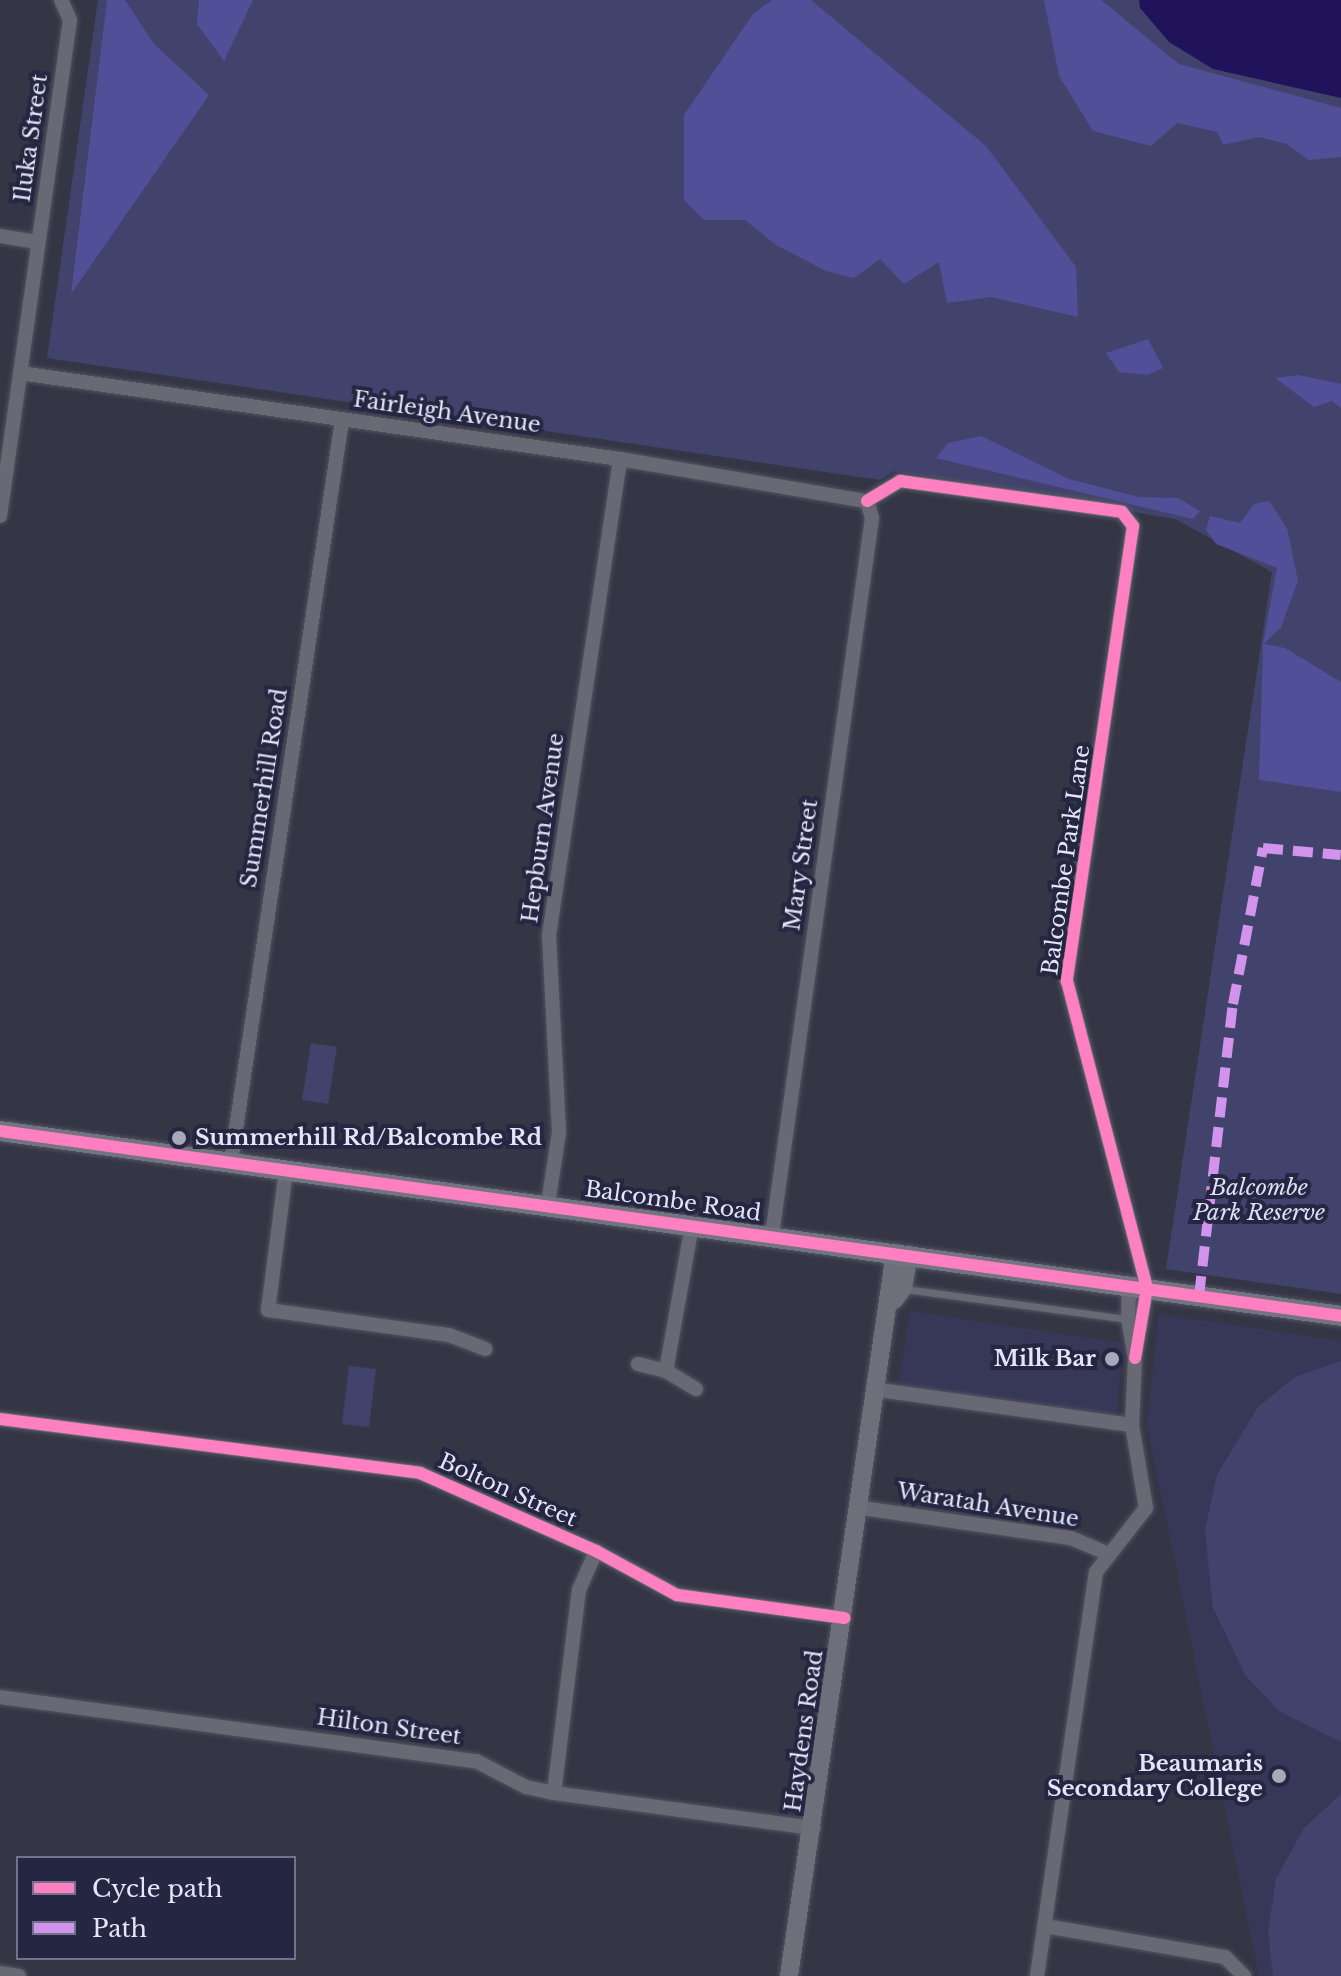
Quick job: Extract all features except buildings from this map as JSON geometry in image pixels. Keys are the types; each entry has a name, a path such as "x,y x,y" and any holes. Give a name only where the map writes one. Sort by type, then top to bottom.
{"main road":[{"name":"Balcombe Road","path":"0,1131 548,1204 1341,1316"}],"street":[{"name":"Iluka Street","path":"0,516 70,20 64,2"},
{"path":"0,236 38,242"},
{"name":"Fairleigh Avenue","path":"20,373 620,459 867,501"},
{"name":"Summerhill Road","path":"231,1162 342,420"},
{"name":"Hepburn Avenue","path":"548,1204 559,1132 549,935 620,459"},
{"name":"Balcombe Park Lane","path":"867,501 900,481 1122,512 1133,526 1067,981 1138,1287"},
{"name":"Mary Street","path":"772,1235 872,518 867,501"},
{"path":"286,1170 268,1310 449,1335 485,1349"},
{"path":"666,1371 692,1225"},
{"name":"Haydens Road","path":"789,1976 902,1254"},
{"path":"1135,1358 1128,1319 1138,1287"},
{"path":"1037,1976 1096,1572 1106,1553 1138,1524 1146,1508 1132,1425 1138,1287"},
{"path":"638,1364 666,1371 696,1389"},
{"path":"879,1390 1132,1425"},
{"name":"Bolton Street","path":"0,1419 420,1473 596,1551 677,1595 844,1618"},
{"name":"Waratah Avenue","path":"862,1508 1071,1538 1106,1553"},
{"name":"Bolton Street","path":"554,1793 579,1590 596,1551"},
{"name":"Hilton Street","path":"0,1697 476,1761 526,1787 554,1793 814,1828"},
{"path":"1045,1926 1225,1957 1244,1976"},
{"path":"0,1973 19,1976"}],"lane":[{"path":"897,1295 1128,1319"}],"shaded area":[{"path":"107,0 125,0 154,44 209,95 71,294"},
{"path":"199,0 253,0 224,61 197,24"},
{"path":"772,0 811,0 986,146 1076,267 1078,317 991,297 947,303 939,262 904,284 880,259 854,278 826,271 776,245 745,220 704,220 684,200 684,115 753,14"},
{"path":"1044,0 1101,0 1179,64 1341,108 1341,157 1309,160 1287,144 1259,137 1223,145 1217,132 1177,123 1151,146 1093,131 1059,76"},
{"path":"1139,0 1341,0 1341,98 1213,69 1169,42 1140,8"},
{"path":"1148,339 1163,368 1148,375 1119,372 1106,353"},
{"path":"1298,375 1341,384 1341,408 1332,401 1314,407 1275,378"},
{"path":"981,436 1069,479 1139,497 1178,498 1200,511 1193,519 936,458 948,443"},
{"path":"1269,501 1287,528 1298,581 1281,627 1264,644 1285,648 1341,682 1341,792 1259,780 1263,644 1277,568 1216,544 1206,530 1210,516 1240,523 1254,504"},
{"path":"910,1311 1123,1343 1116,1428 897,1397"},
{"name":"Beaumaris Secondary College","path":"1159,1314 1341,1341 1341,1976 1259,1976 1147,1425"}],"green space":[{"name":"Balcombe Park Reserve","path":"98,0 1341,0 1341,1294 1166,1269 1272,572 1175,519 894,471 880,480 47,358"},
{"path":"311,1043 337,1047 328,1104 302,1100"},
{"path":"1341,1361 1341,1742 1279,1711 1246,1676 1213,1608 1205,1530 1217,1475 1258,1407 1295,1377"},
{"path":"349,1366 376,1369 369,1427 342,1424"},
{"path":"1341,1794 1341,1976 1273,1976 1268,1932 1276,1879 1304,1828"}],"marked path":[{"path":"1199,1296 1233,1004 1263,848 1341,855"}],"cycle path":[{"path":"867,501 900,481 1122,512 1133,526 1067,981 1147,1288 1135,1358"},
{"path":"0,1131 1341,1316"},
{"path":"0,1419 420,1473 596,1551 677,1595 844,1618"}],"place":[{"name":"Summerhill Rd/Balcombe Rd","path":"179,1138"},
{"name":"Milk Bar","path":"1112,1359"},
{"name":"Beaumaris Secondary College","path":"1279,1776"}]}
